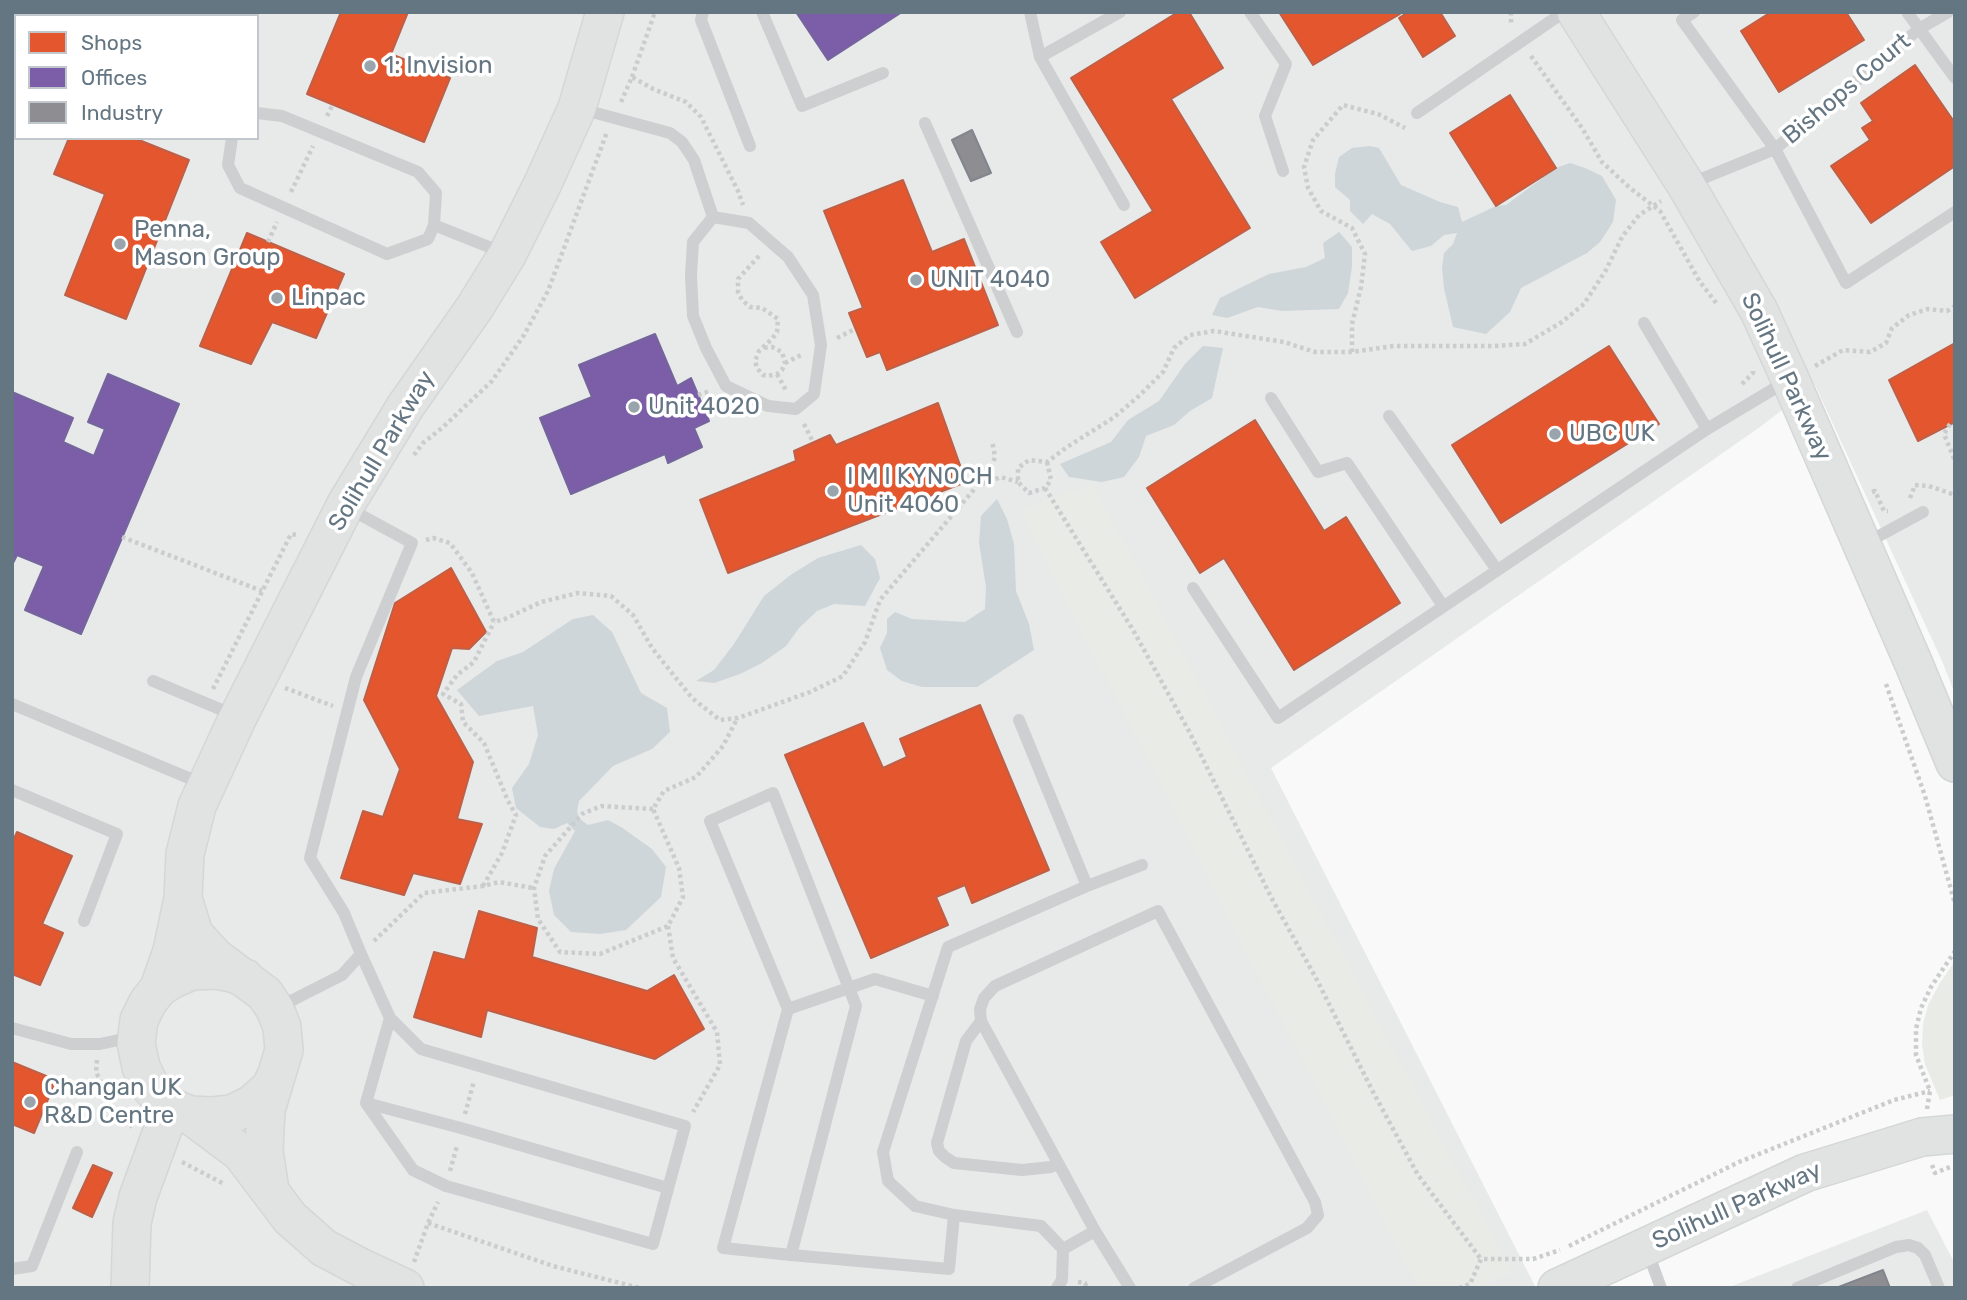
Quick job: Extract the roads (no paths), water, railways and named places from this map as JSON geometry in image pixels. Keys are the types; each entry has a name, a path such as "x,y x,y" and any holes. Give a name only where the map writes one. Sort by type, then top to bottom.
{"street":[{"name":"Solihull Parkway","path":"183,898 185,854 197,806 237,717 345,506 405,407 475,307 507,255 577,108 605,12"},
{"name":"Solihull Parkway","path":"1576,12 1686,185 1759,312 1863,545 1955,763"},
{"path":"183,898 194,934 215,957 265,994 282,1027 284,1050 266,1110 264,1151 270,1190"},
{"path":"183,898 172,951 159,988 139,1020 136,1043 141,1067 151,1088 241,1153 290,1218 324,1248 405,1288"},
{"path":"159,988 192,971 216,970 245,978"},
{"path":"181,1111 212,1116 232,1114 252,1104 270,1088 277,1074"},
{"path":"1938,1136 1942,1101"},
{"path":"130,1288 132,1223 138,1197 181,1111"},
{"name":"Solihull Parkway","path":"1564,1272 1645,1246 1805,1173 1938,1136"}],"lane":[{"path":"704,12 701,20 750,146"},
{"path":"762,12 802,106 883,73"},
{"path":"1030,12 1040,57 1124,205"},
{"path":"1040,57 1120,12"},
{"path":"1250,12 1286,64 1265,116 1283,171"},
{"path":"1417,113 1564,12"},
{"name":"Bishops Court","path":"1694,12 1682,20 1775,149 1846,283 1955,212"},
{"name":"Bishops Court","path":"1907,12 1955,78"},
{"name":"Bishops Court","path":"1686,185 1775,149 1919,29 1948,12"},
{"path":"577,108 670,133 682,142 694,160 713,217"},
{"path":"232,140 228,165 240,188 387,254 428,239 434,225 436,193 418,172 282,116 259,113"},
{"path":"925,123 1017,332"},
{"path":"713,217 749,223 789,257 813,295 821,345 814,394 796,408 768,407 726,386 706,348 693,316 691,275 693,242 713,217"},
{"path":"434,225 507,255"},
{"path":"1644,323 1707,429"},
{"path":"1193,588 1278,718 1707,429 1790,379"},
{"path":"1271,398 1318,472 1347,463 1443,606"},
{"path":"1389,416 1497,570"},
{"path":"345,506 412,543 356,677 310,858 344,913 390,1018 421,1049 685,1126 653,1244 446,1186 413,1170 366,1103"},
{"path":"1863,545 1923,512"},
{"path":"153,681 237,717"},
{"path":"12,704 206,786"},
{"path":"1019,720 1087,886"},
{"path":"12,790 117,834 84,922"},
{"path":"791,1255 856,1006 773,793 710,821 788,1009 723,1248 791,1255 949,1269 954,1215"},
{"path":"1061,1285 1063,1249 1041,1227 954,1215 915,1206 888,1181 883,1152 948,947 1142,865"},
{"path":"1130,1288 1095,1231 981,1021 980,1009 984,998 995,986 1158,911 1315,1202 1318,1215 1307,1228 1194,1288"},
{"path":"275,1009 342,975 361,954"},
{"path":"788,1009 875,979 933,996"},
{"path":"366,1103 390,1018"},
{"path":"981,1021 966,1041 937,1143 939,1151 954,1163 1022,1170 1051,1167 1058,1163"},
{"path":"12,1028 71,1045 100,1044 137,1037"},
{"path":"366,1103 668,1188"},
{"path":"12,1269 32,1266 77,1152"},
{"path":"1063,1249 1095,1231"},
{"path":"1797,1288 1896,1247 1909,1245 1918,1248 1925,1255 1938,1288"},
{"path":"1645,1246 1661,1288"}],"place":[{"name":"1: Invision","path":"370,66"},
{"name":"Penna, Mason Group","path":"120,244"},
{"name":"UNIT 4040","path":"916,280"},
{"name":"Linpac","path":"277,298"},
{"name":"Unit 4020","path":"634,407"},
{"name":"UBC UK","path":"1555,434"},
{"name":"I M I KYNOCH Unit 4060","path":"833,491"},
{"name":"Changan UK R&D Centre","path":"30,1102"}]}
